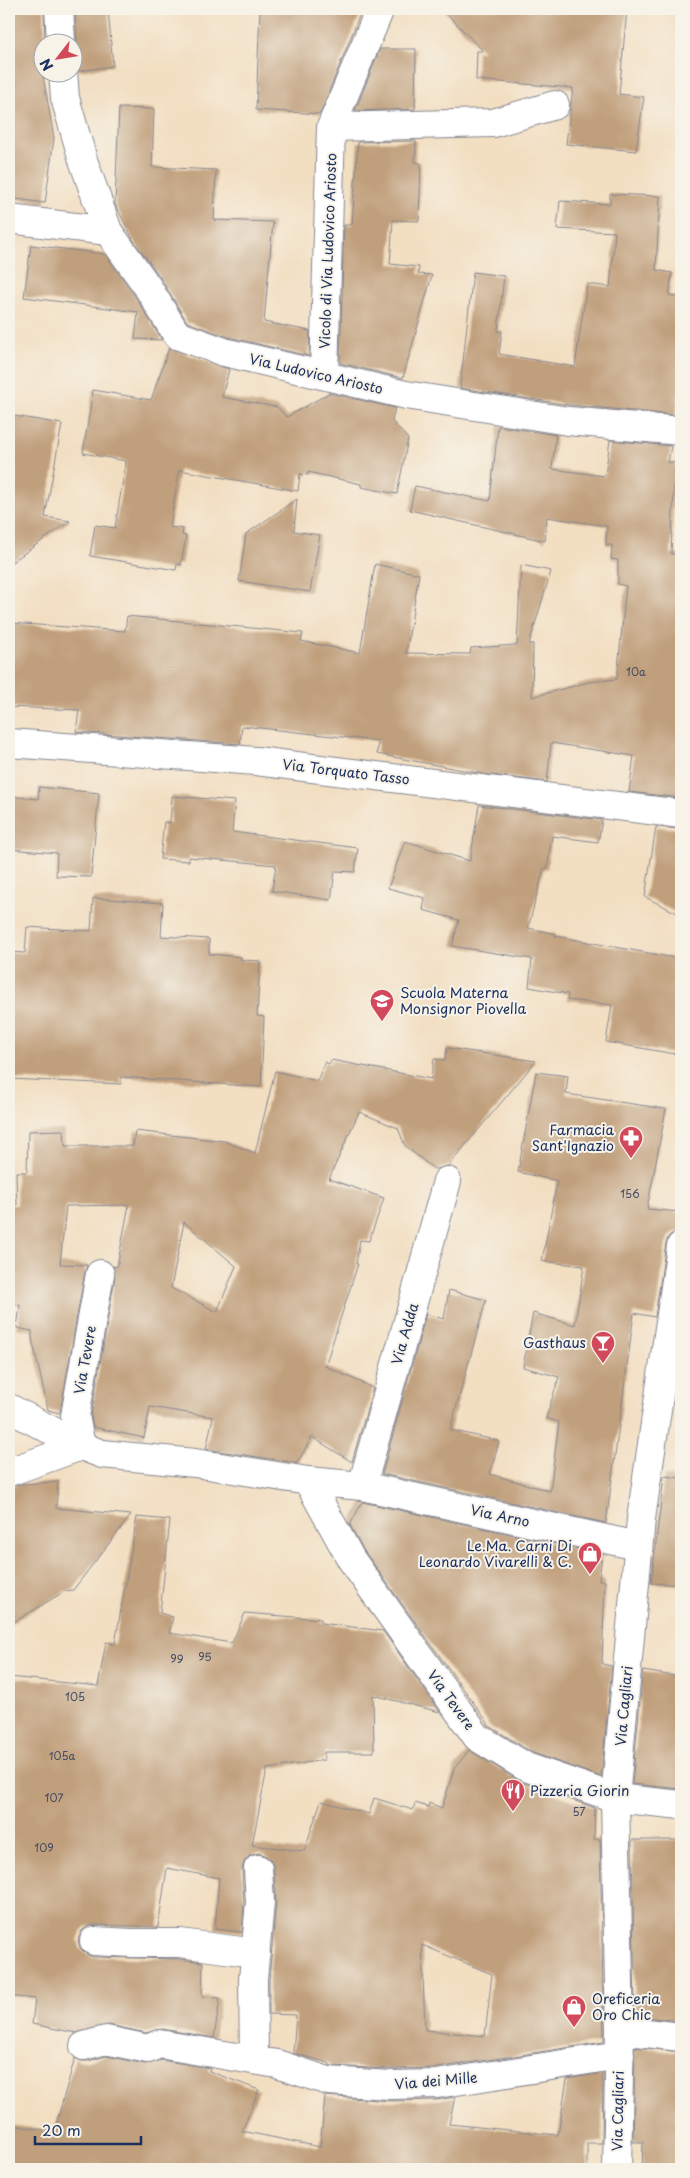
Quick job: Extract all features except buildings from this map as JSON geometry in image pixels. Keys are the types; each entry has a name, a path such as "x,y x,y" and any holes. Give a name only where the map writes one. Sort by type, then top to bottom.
{"street":[{"path":"59,9 60,32"},
{"name":"Vicolo di Via Ludovico Ariosto","path":"324,375 331,127 380,9"},
{"name":"Via Ludovico Ariosto","path":"64,82 65,98 83,160 108,231 147,286 177,335 224,352 406,395 549,418 681,431"},
{"path":"331,127 493,124 555,105"},
{"path":"9,219 108,231"},
{"name":"Via Torquato Tasso","path":"9,744 256,761 681,814"},
{"name":"Via Adda","path":"362,1486 447,1181"},
{"name":"Via Cagliari","path":"617,2169 620,2042 615,1798 641,1519 681,1246"},
{"name":"Via Tevere","path":"81,1446 75,1416 100,1274"},
{"path":"9,1408 81,1446 102,1454 195,1463 308,1481 362,1486"},
{"path":"9,1472 81,1446"},
{"name":"Via Tevere","path":"308,1481 350,1559 477,1737 526,1767 615,1798 681,1806"},
{"name":"Via Arno","path":"362,1486 638,1546"},
{"path":"254,2060 253,1979 260,1902 258,1869"},
{"path":"94,1940 132,1943 180,1943 256,1953"},
{"name":"Via dei Mille","path":"84,2046 106,2040 148,2049 159,2044 277,2064 328,2081 390,2085 437,2084 620,2042 681,2036"}],"place":[{"name":"Scuola Materna Monsignor Piovella","path":"382,1022"},
{"name":"Farmacia Sant'Ignazio","path":"631,1159"},
{"name":"Gasthaus","path":"603,1364"},
{"name":"Le.Ma. Carni Di Leonardo Vivarelli & C.","path":"590,1575"},
{"name":"Pizzeria Giorin","path":"513,1812"},
{"name":"Oreficeria Oro Chic","path":"574,2028"}]}
